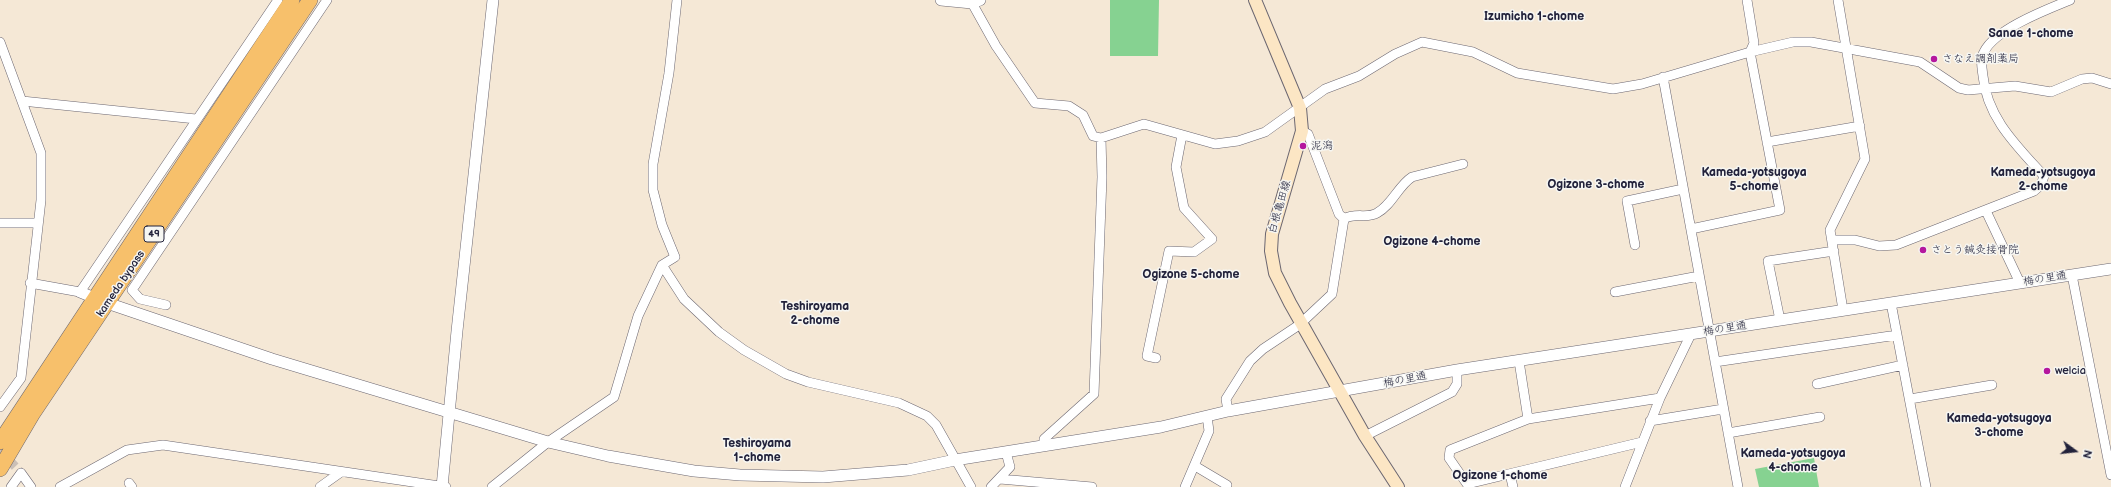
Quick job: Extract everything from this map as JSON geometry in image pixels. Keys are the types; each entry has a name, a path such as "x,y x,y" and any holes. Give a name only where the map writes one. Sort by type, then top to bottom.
{"highway":[{"name":"kameda bypass","path":"0,469 101,300 292,0"},
{"name":"kameda bypass","path":"0,442 310,0"}],"main road":[{"name":"白根亀田線","path":"1255,0 1300,108 1302,131 1272,234 1271,251 1275,273 1311,343 1365,436 1398,487"}],"street":[{"path":"30,283 80,292 278,0"},
{"path":"166,306 140,299 132,290 327,0"},
{"path":"60,487 127,450 163,445 444,487 449,411 493,0"},
{"path":"492,487 548,442 614,397 638,316 662,265 675,257 662,225 653,190 653,164 669,74 678,0"},
{"path":"941,0 976,2 996,46 1035,103 1069,106 1083,115 1093,136 1101,138 1144,124 1215,144 1238,141 1265,132 1325,89 1359,76 1395,54 1422,42 1473,52 1517,73 1613,89 1642,84 1750,52 1793,42 1811,42 1920,62 1959,88 1968,90 2015,86 2051,92 2082,79 2092,78 2111,84"},
{"path":"1691,229 1780,210 1750,52 1754,43 1748,0"},
{"path":"1838,0 1865,159 1830,230 1843,310"},
{"path":"1832,240 1855,240 1879,246 1896,246 1966,216 1986,211 2034,191 2041,185 2044,176 2010,137 1992,112 1984,89 1981,63 1984,51 1994,40 2024,20 2070,0"},
{"path":"0,42 41,153 41,200 30,283 21,378 0,407"},
{"path":"241,128 298,42"},
{"path":"1663,77 1738,487"},
{"path":"22,100 196,119"},
{"path":"1767,142 1860,126"},
{"path":"1302,131 1308,134 1340,214 1344,219"},
{"path":"1156,358 1147,356 1169,251 1194,252 1212,239 1184,208 1176,167 1182,135"},
{"path":"1044,446 1044,439 1094,394 1102,184 1101,138"},
{"path":"1228,411 1226,399 1250,361 1301,321 1332,294 1344,219 1350,215 1376,214 1389,204 1406,181 1412,177 1463,164"},
{"path":"1635,245 1627,201 1683,189"},
{"path":"1986,211 2020,283"},
{"path":"0,223 37,223"},
{"path":"1780,320 1768,262 1834,251"},
{"path":"662,265 684,299 719,332 744,350 786,374 806,382 883,399 916,410 927,416 936,426 971,487"},
{"name":"梅の里通","path":"80,292 272,360 449,411 548,442 656,465 694,471 754,476 823,477 908,470 955,460 1161,427 1228,411 1340,393 1456,370 2111,269"},
{"path":"2072,275 2111,475"},
{"path":"1615,292 1700,276"},
{"path":"1891,303 1926,487"},
{"path":"1624,487 1660,398 1691,334"},
{"path":"1714,362 1898,335"},
{"path":"1519,361 1528,419"},
{"path":"1817,384 1903,365"},
{"path":"1365,436 1452,392 1458,384 1456,370"},
{"path":"1910,399 1992,385"},
{"path":"1642,442 1467,484 1449,458 1450,450 1528,419 1660,398"},
{"path":"1650,421 1723,409"},
{"path":"1185,487 1209,431 1207,416"},
{"path":"1728,433 1820,417"},
{"path":"991,487 1010,467 1006,452"},
{"path":"1195,466 1227,485"},
{"path":"320,487 341,472"},
{"path":"11,487 21,473 31,487"},
{"path":"1510,474 1513,487"},
{"path":"1000,479 1092,487"}],"green space":[{"path":"1110,0 1159,0 1158,56 1110,56"},
{"path":"1814,458 1819,487 1759,487 1755,469"}],"tunnel":[{"path":"0,450 21,473"}],"place":[{"name":"さなえ調剤薬局","path":"1934,59"},
{"name":"泥潟","path":"1303,146"},
{"name":"さとう鍼灸接骨院","path":"1923,250"},
{"name":"welcia","path":"2047,371"}],"district":[{"name":"Izumicho 1-chome","path":"1534,17"},
{"name":"Sanae 1-chome","path":"2031,34"},
{"name":"Kameda-yotsugoya 5-chome","path":"1754,180"},
{"name":"Kameda-yotsugoya 2-chome","path":"2043,180"},
{"name":"Ogizone 3-chome","path":"1596,185"},
{"name":"Ogizone 4-chome","path":"1432,242"},
{"name":"Ogizone 5-chome","path":"1191,275"},
{"name":"Teshiroyama 2-chome","path":"815,314"},
{"name":"Kameda-yotsugoya 3-chome","path":"1999,426"},
{"name":"Teshiroyama 1-chome","path":"757,451"},
{"name":"Kameda-yotsugoya 4-chome","path":"1793,461"},
{"name":"Ogizone 1-chome","path":"1500,476"}]}
